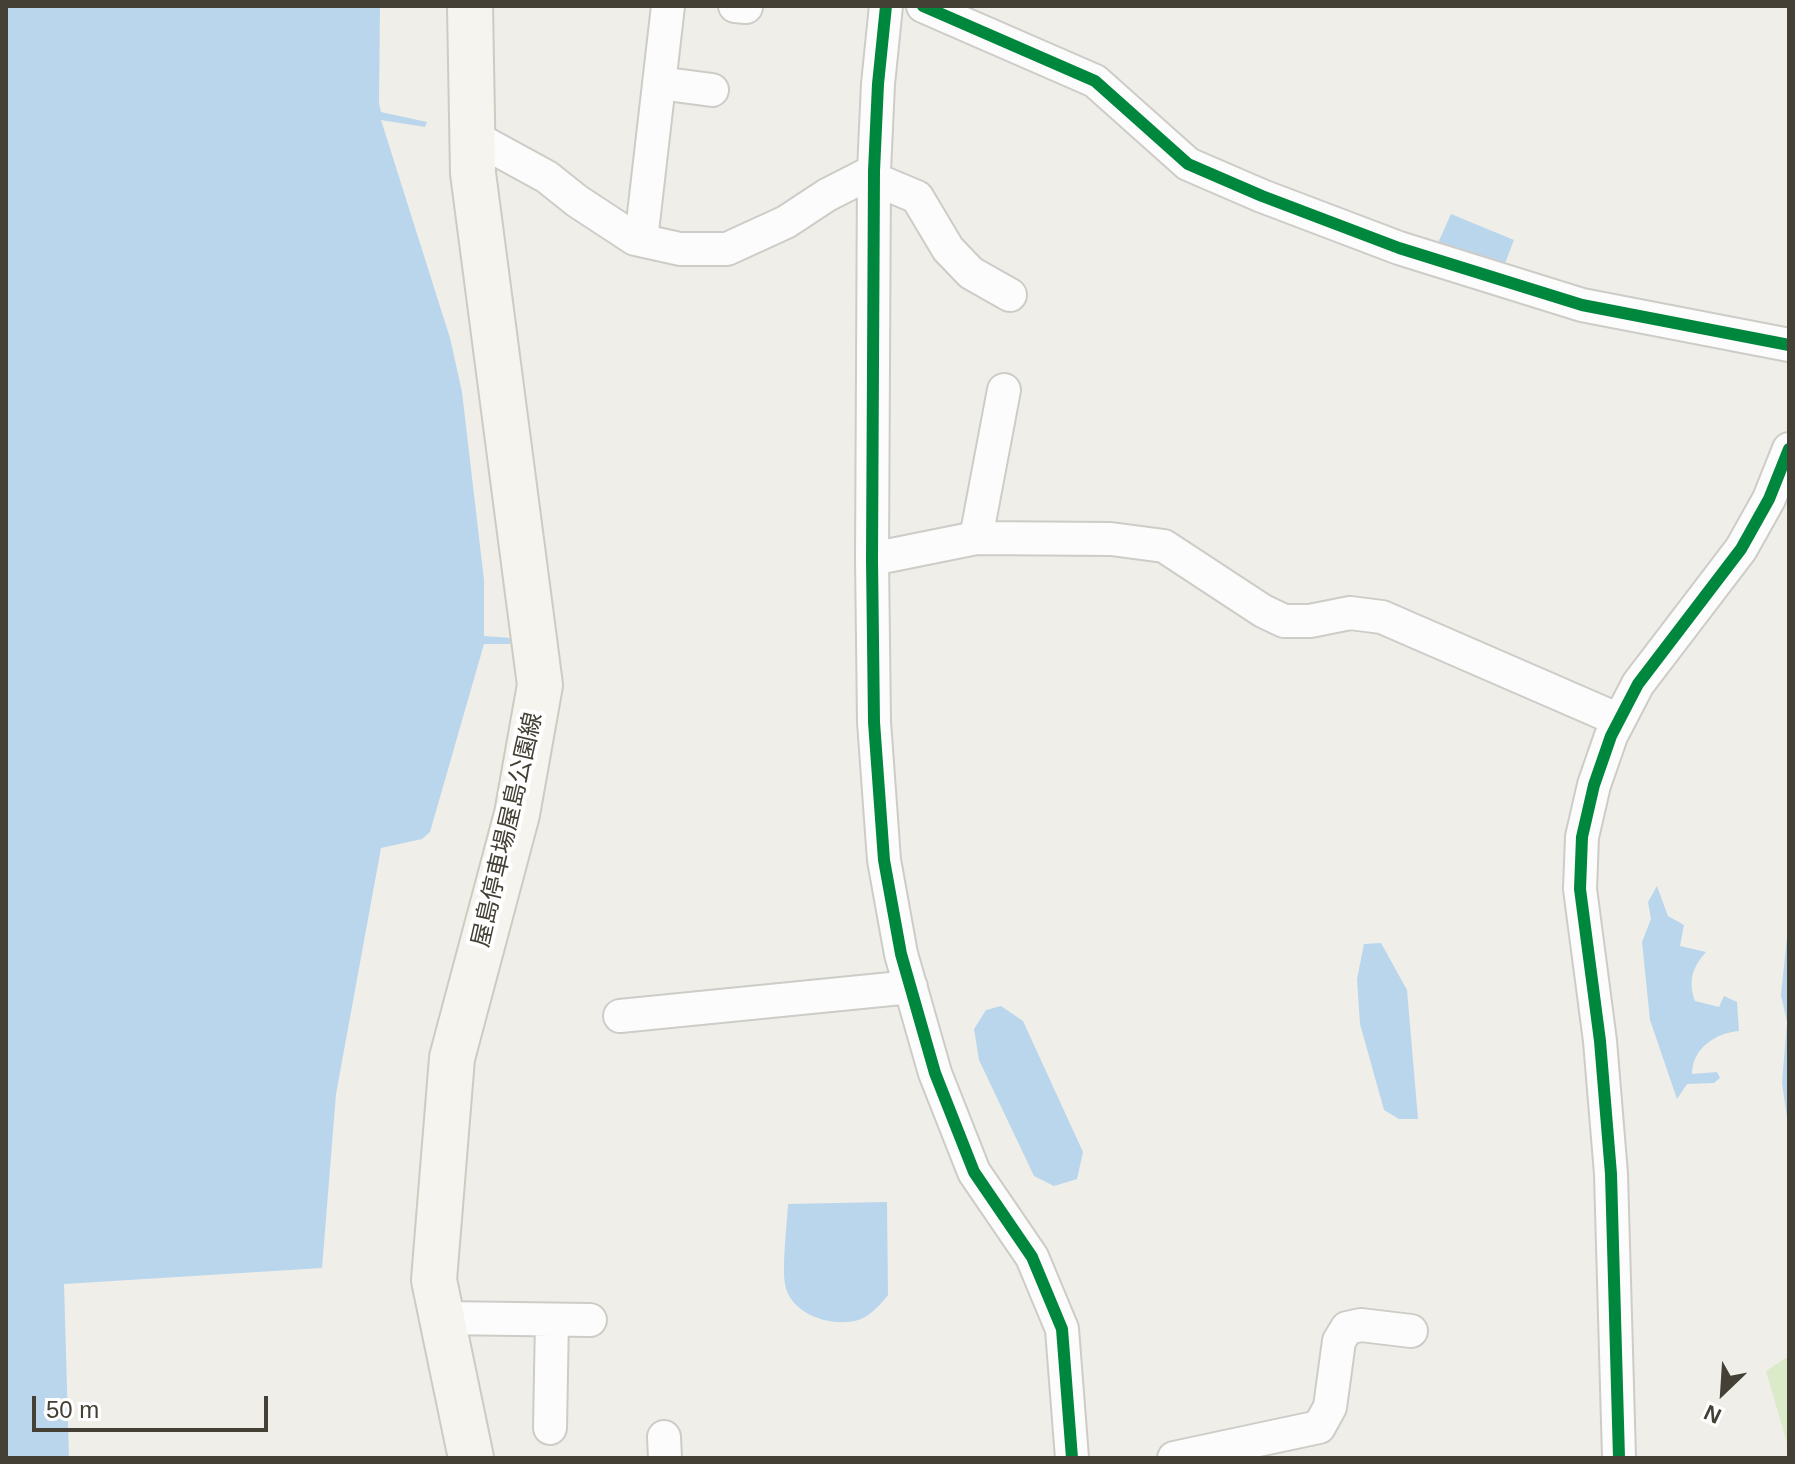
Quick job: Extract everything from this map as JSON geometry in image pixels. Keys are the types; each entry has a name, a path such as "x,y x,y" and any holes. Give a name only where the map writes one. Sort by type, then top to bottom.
{"main road":[{"name":"屋島停車場屋島公園線","path":"470,6 473,173 540,685 517,814 452,1058 434,1280 471,1458"}],"street":[{"path":"641,240 668,6"},
{"path":"886,6 878,84 874,175 872,559 874,722 884,860 901,954 935,1073 974,1172 1032,1257 1062,1329 1072,1458"},
{"path":"923,6 1095,81 1188,164 1262,196 1399,248 1582,305 1789,345"},
{"path":"659,83 712,90"},
{"path":"472,136 547,177 635,239 680,249 727,249 786,222 827,195 874,175"},
{"path":"874,175 917,197 948,249 963,265 971,273 1010,295"},
{"path":"976,538 1004,390"},
{"path":"1619,1458 1611,1174 1600,1041 1580,889 1582,837 1611,736 1638,684 1741,549 1769,499 1789,449"},
{"path":"872,559 976,538 1111,539 1164,546 1263,611 1284,621 1310,621 1350,613 1382,617 1619,720"},
{"path":"620,1016 911,987"},
{"path":"442,1318 590,1320"},
{"path":"550,1428 552,1320"},
{"path":"1174,1458 1319,1427 1330,1407 1339,1341 1347,1328 1361,1325 1411,1331"}],"green space":[{"path":"1789,1356 1789,1450 1766,1371"}],"water":[{"path":"6,6 380,6 381,112 427,122 425,127 381,120 450,338 462,392 484,580 484,636 511,638 510,644 484,644 430,832 422,839 381,848 336,1094 322,1268 64,1284 69,1458 6,1458"},
{"path":"1451,214 1514,240 1502,271 1434,252"},
{"path":"1657,886 1668,916 1684,925 1680,946 1706,952 1693,975 1695,1001 1719,1007 1724,996 1737,1002 1739,1031 1722,1035 1706,1044 1693,1065 1692,1074 1717,1072 1720,1078 1714,1083 1687,1084 1677,1099 1650,1020 1642,942 1651,919 1648,902"},
{"path":"1789,918 1789,1131 1782,1083 1787,1022 1781,995"},
{"path":"1381,943 1407,990 1418,1119 1399,1119 1384,1110 1360,1024 1357,979 1364,944"},
{"path":"1001,1006 1023,1021 1083,1152 1077,1179 1054,1186 1034,1176 979,1060 974,1029 986,1010"},
{"path":"887,1202 888,1295 873,1312 861,1319 838,1322 815,1317 795,1304 789,1295 784,1275 788,1204"}],"cycle path":[{"path":"886,6 874,171 872,559 874,722 884,860 901,954 935,1073 974,1172 1032,1257 1062,1329 1072,1458"},
{"path":"923,6 1095,81 1188,164 1262,196 1399,248 1582,305 1789,345"},
{"path":"1619,1458 1611,1174 1600,1041 1580,889 1582,837 1594,785 1611,736 1638,684 1741,549 1769,499 1789,449"}]}
